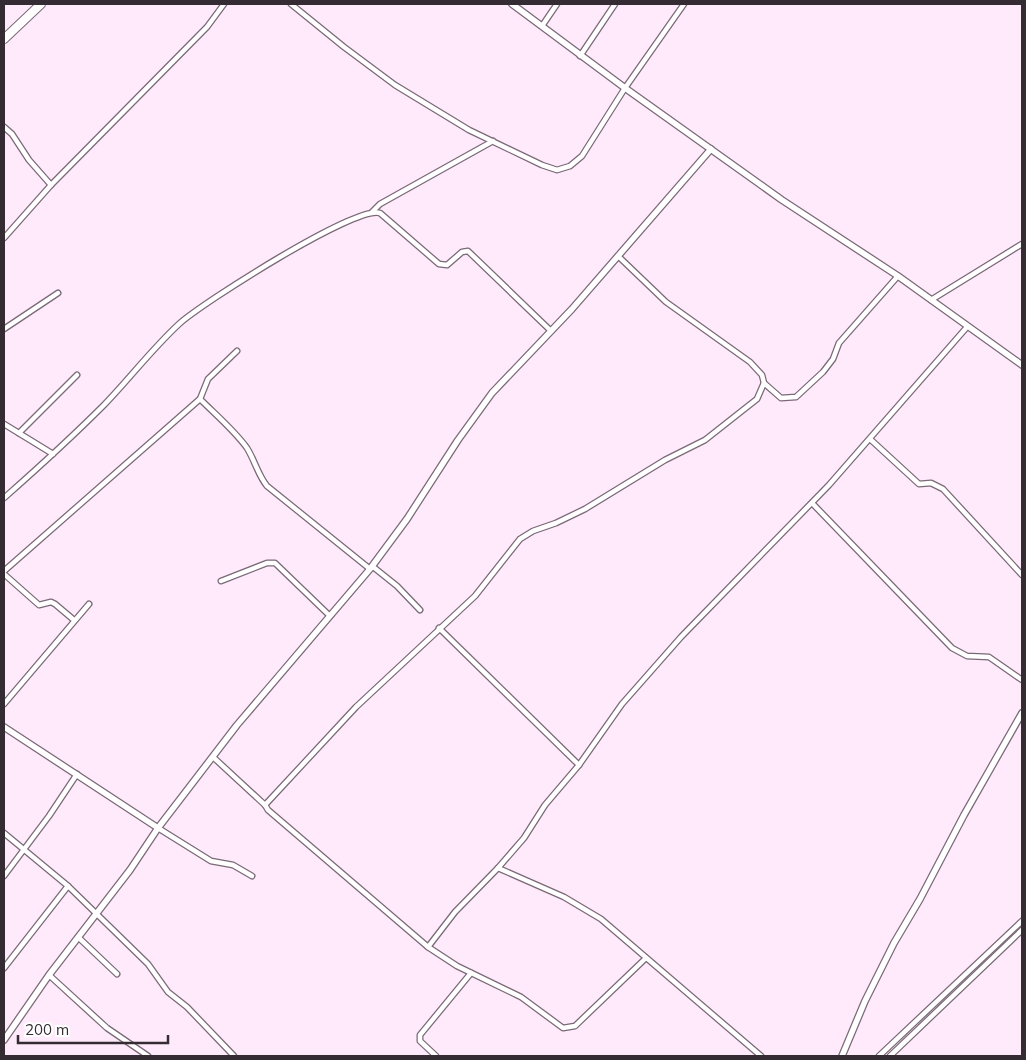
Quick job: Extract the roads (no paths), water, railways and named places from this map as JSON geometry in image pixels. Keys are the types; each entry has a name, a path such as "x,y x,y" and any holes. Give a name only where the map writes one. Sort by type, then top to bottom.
{"highway":[{"path":"4,38 40,4"}],"street":[{"path":"4,238 51,184 207,26 224,4"},
{"path":"291,4 344,48 395,85 469,130 542,165 557,170 570,166 582,156 625,88 684,4"},
{"path":"512,4 580,56 782,200 898,276 967,327 1022,364"},
{"path":"542,26 557,4"},
{"path":"580,56 615,4"},
{"path":"4,127 12,134 29,160 51,184"},
{"path":"4,498 53,454 189,316 250,276 320,234 372,212 380,204 493,142"},
{"path":"4,1040 49,975 97,914 158,828 213,757 371,568 407,519 458,440 492,393 618,256 711,148"},
{"path":"372,212 380,213 388,219 439,264 447,265 466,251 472,253 550,330"},
{"path":"931,300 1022,244"},
{"path":"618,256 666,302 750,362 762,375 764,383 781,398 796,397 829,366 839,343 898,276"},
{"path":"4,329 58,293"},
{"path":"428,947 455,912 524,838 545,805 579,764 622,704 682,637 812,503 967,327"},
{"path":"74,620 51,602 38,605 4,572 200,399 208,379 237,351"},
{"path":"19,433 77,375"},
{"path":"266,805 356,707 475,596 520,539 526,534 585,509 665,460 705,440 757,399 764,383"},
{"path":"200,399 236,433 255,460 260,477 267,486 371,568 397,586 420,610"},
{"path":"4,424 53,454"},
{"path":"870,439 919,484 931,483 942,488 1022,575"},
{"path":"812,503 952,648 967,656 989,657 1022,680"},
{"path":"221,581 260,565 275,563 330,616"},
{"path":"4,704 89,604"},
{"path":"439,628 579,764"},
{"path":"842,1056 865,1001 894,943 1022,713"},
{"path":"4,727 211,861 233,865 252,876"},
{"path":"213,757 266,805 268,810 428,947 447,961 521,996 555,1024 568,1029 575,1026 646,958"},
{"path":"4,876 76,774"},
{"path":"4,833 68,886 97,914 152,968 168,992 187,1007 234,1056"},
{"path":"498,868 587,909 616,930 761,1056"},
{"path":"4,968 68,886"},
{"path":"879,1056 1022,921"},
{"path":"890,1056 1022,930"},
{"path":"78,937 118,974"},
{"path":"436,1056 420,1041 420,1035 471,973"},
{"path":"49,975 107,1028 148,1056"}]}
